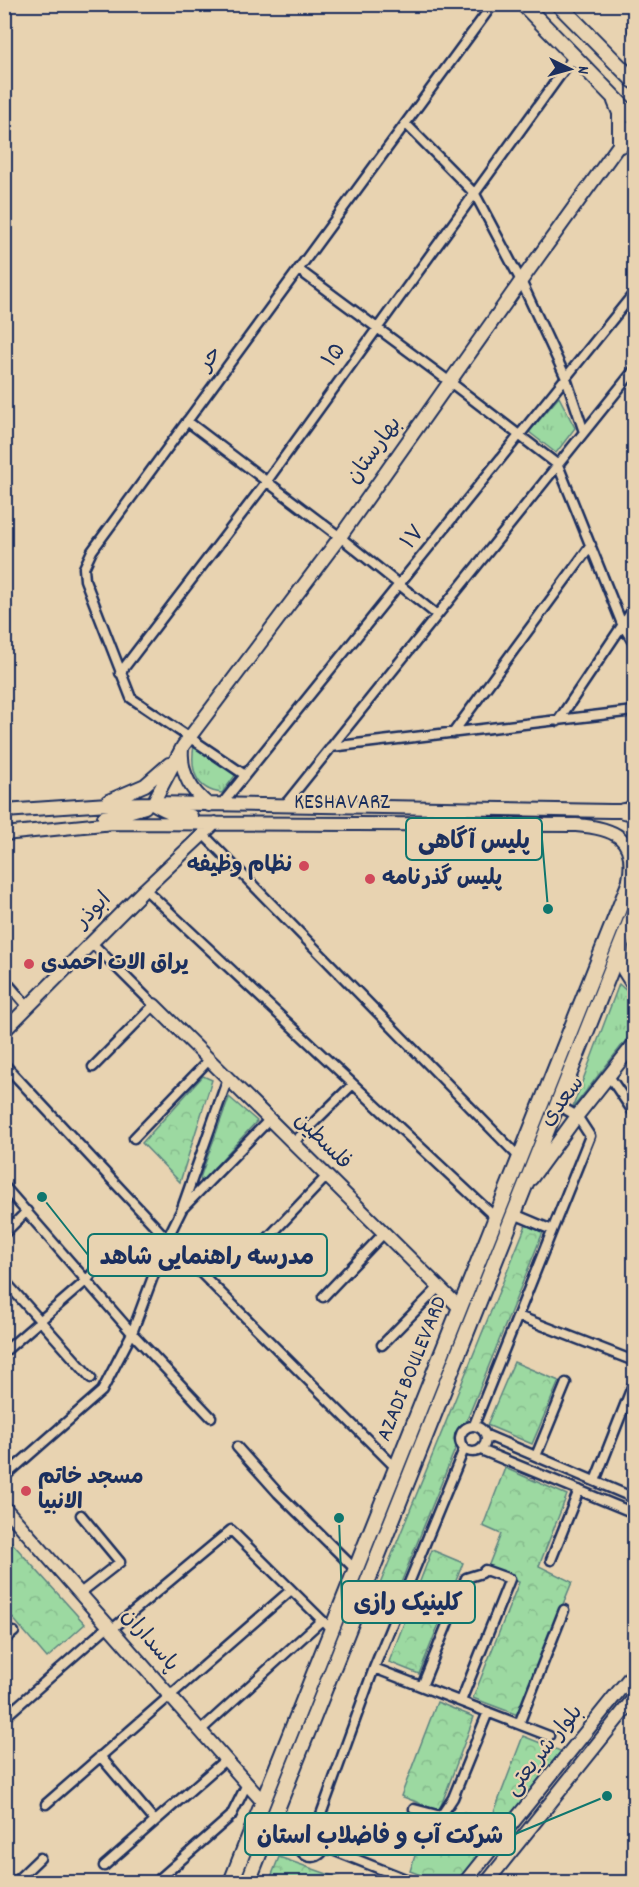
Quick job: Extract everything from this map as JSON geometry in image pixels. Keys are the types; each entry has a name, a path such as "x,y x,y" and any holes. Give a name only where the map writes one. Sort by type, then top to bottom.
{"main road":[{"path":"523,4 634,118"},
{"path":"558,4 629,71 634,81"},
{"path":"611,94 620,113 620,145 634,141"},
{"name":"بهارستان","path":"153,803 186,741 340,537 634,124"},
{"path":"97,805 145,785 166,767 186,741"},
{"path":"186,741 182,759 187,780 198,796 215,805"},
{"path":"9,833 121,814 153,803 176,816 266,818 292,824"},
{"name":"KESHAVARZ","path":"4,811 153,803 631,810"},
{"path":"430,808 430,825"},
{"path":"576,810 576,825"},
{"name":"KESHAVARZ","path":"9,833 113,823 599,826 620,837 627,847 631,857 627,891"},
{"name":"ابوذر","path":"4,1030 215,823"},
{"name":"AZADI BOULEVARD","path":"231,1882 263,1802 327,1625 356,1570 634,872"},
{"name":"AZADI BOULEVARD","path":"248,1882 634,912"},
{"path":"622,944 624,971 634,987"},
{"name":"فلسطین","path":"154,1005 460,1308"},
{"name":"سعدی","path":"525,1187 634,1044"},
{"path":"416,1420 430,1425"},
{"name":"پاسداران","path":"4,1507 263,1802"},
{"name":"بلوار شریعتی","path":"465,1882 634,1672"},
{"name":"بلوار شریعتی","path":"486,1882 634,1698"}],"street":[{"name":"حر","path":"245,774 186,741 130,698 85,580 84,568 92,550 493,4"},
{"name":"۱۵","path":"120,673 267,481 574,56"},
{"path":"406,124 475,194 521,281 566,378 584,432"},
{"path":"298,270 558,465 622,624 634,644"},
{"name":"۱۷","path":"215,805 245,774 634,293"},
{"path":"284,806 634,370"},
{"path":"188,421 438,615"},
{"path":"453,733 591,545"},
{"path":"558,721 634,608"},
{"path":"331,747 634,711"},
{"path":"204,834 520,1158"},
{"path":"145,890 496,1218"},
{"path":"92,943 154,1005 93,1068"},
{"path":"4,980 28,1007"},
{"path":"134,1138 209,1060"},
{"path":"4,1064 167,1239 396,1468"},
{"path":"609,1076 634,1113"},
{"path":"4,1477 102,1391 132,1333 167,1239 181,1210 228,1078"},
{"path":"293,1143 353,1084"},
{"path":"474,1425 590,1136 577,1116 558,1105"},
{"path":"181,1210 269,1120"},
{"path":"264,1242 327,1176"},
{"path":"4,1186 132,1333 211,1418"},
{"path":"4,1234 27,1211"},
{"path":"514,1214 552,1230"},
{"path":"323,1297 384,1233"},
{"path":"4,1352 87,1281 113,1248"},
{"path":"4,1280 91,1378"},
{"path":"382,1345 439,1287"},
{"path":"518,1316 634,1361"},
{"path":"595,1481 634,1382"},
{"path":"536,1456 566,1383"},
{"path":"474,1425 482,1428 486,1435 486,1443 481,1449 473,1452 464,1449 460,1442 461,1434 466,1427 474,1425"},
{"path":"486,1435 634,1498"},
{"path":"237,1447 278,1493 356,1570"},
{"path":"315,1831 374,1668 464,1449"},
{"path":"481,1449 634,1513"},
{"path":"551,1560 579,1490"},
{"path":"79,1594 120,1563 81,1515"},
{"path":"4,1718 109,1628 231,1530 327,1625 200,1731"},
{"path":"422,1686 466,1578 486,1570 510,1580 461,1701"},
{"path":"46,1804 168,1695 291,1590"},
{"path":"363,1595 399,1608"},
{"path":"519,1724 564,1610"},
{"path":"4,1640 14,1632"},
{"path":"374,1668 549,1736"},
{"path":"414,1809 441,1816 453,1798 488,1712"},
{"path":"100,1756 155,1821"},
{"path":"105,1866 225,1760"},
{"path":"156,1882 231,1816 246,1784"},
{"path":"306,1832 319,1832 324,1839 325,1847 321,1855 308,1857 299,1848 300,1839 306,1832"},
{"path":"325,1847 413,1882"},
{"path":"15,1882 40,1858"}],"green space":[{"path":"559,397 575,428 556,453 529,432"},
{"path":"194,745 237,773 222,793 206,788 196,777 193,762"},
{"path":"619,984 634,998 634,1030 572,1109"},
{"path":"203,1076 212,1080 180,1182 142,1143"},
{"path":"229,1097 257,1121 201,1182 200,1178"},
{"path":"526,1225 543,1232 394,1600 376,1594"},
{"path":"514,1362 559,1381 532,1444 487,1425"},
{"path":"505,1468 567,1495 539,1566 572,1582 518,1715 473,1698 519,1582 488,1567 501,1534 483,1526"},
{"path":"4,1534 85,1624 47,1658 5,1609"},
{"path":"432,1550 463,1563 419,1674 389,1662"},
{"path":"437,1702 474,1717 439,1811 401,1796"},
{"path":"523,1736 563,1752 460,1882 439,1882 410,1871 427,1819 443,1823 464,1812 491,1820"},
{"path":"279,1857 350,1882 269,1882"}],"place":[{"name":"نظام وظیفه","path":"304,866"},
{"name":"پلیس گذرنامه","path":"370,879"},
{"name":"پلیس آگاهی","path":"548,909"},
{"name":"یراق الات احمدی","path":"29,964"},
{"name":"مدرسه راهنمایی شاهد","path":"42,1197"},
{"name":"مسجد خاتم الانبیا","path":"26,1491"},
{"name":"کلینیک رازی","path":"339,1518"},
{"name":"شرکت آب و فاضلاب استان","path":"607,1796"}]}
